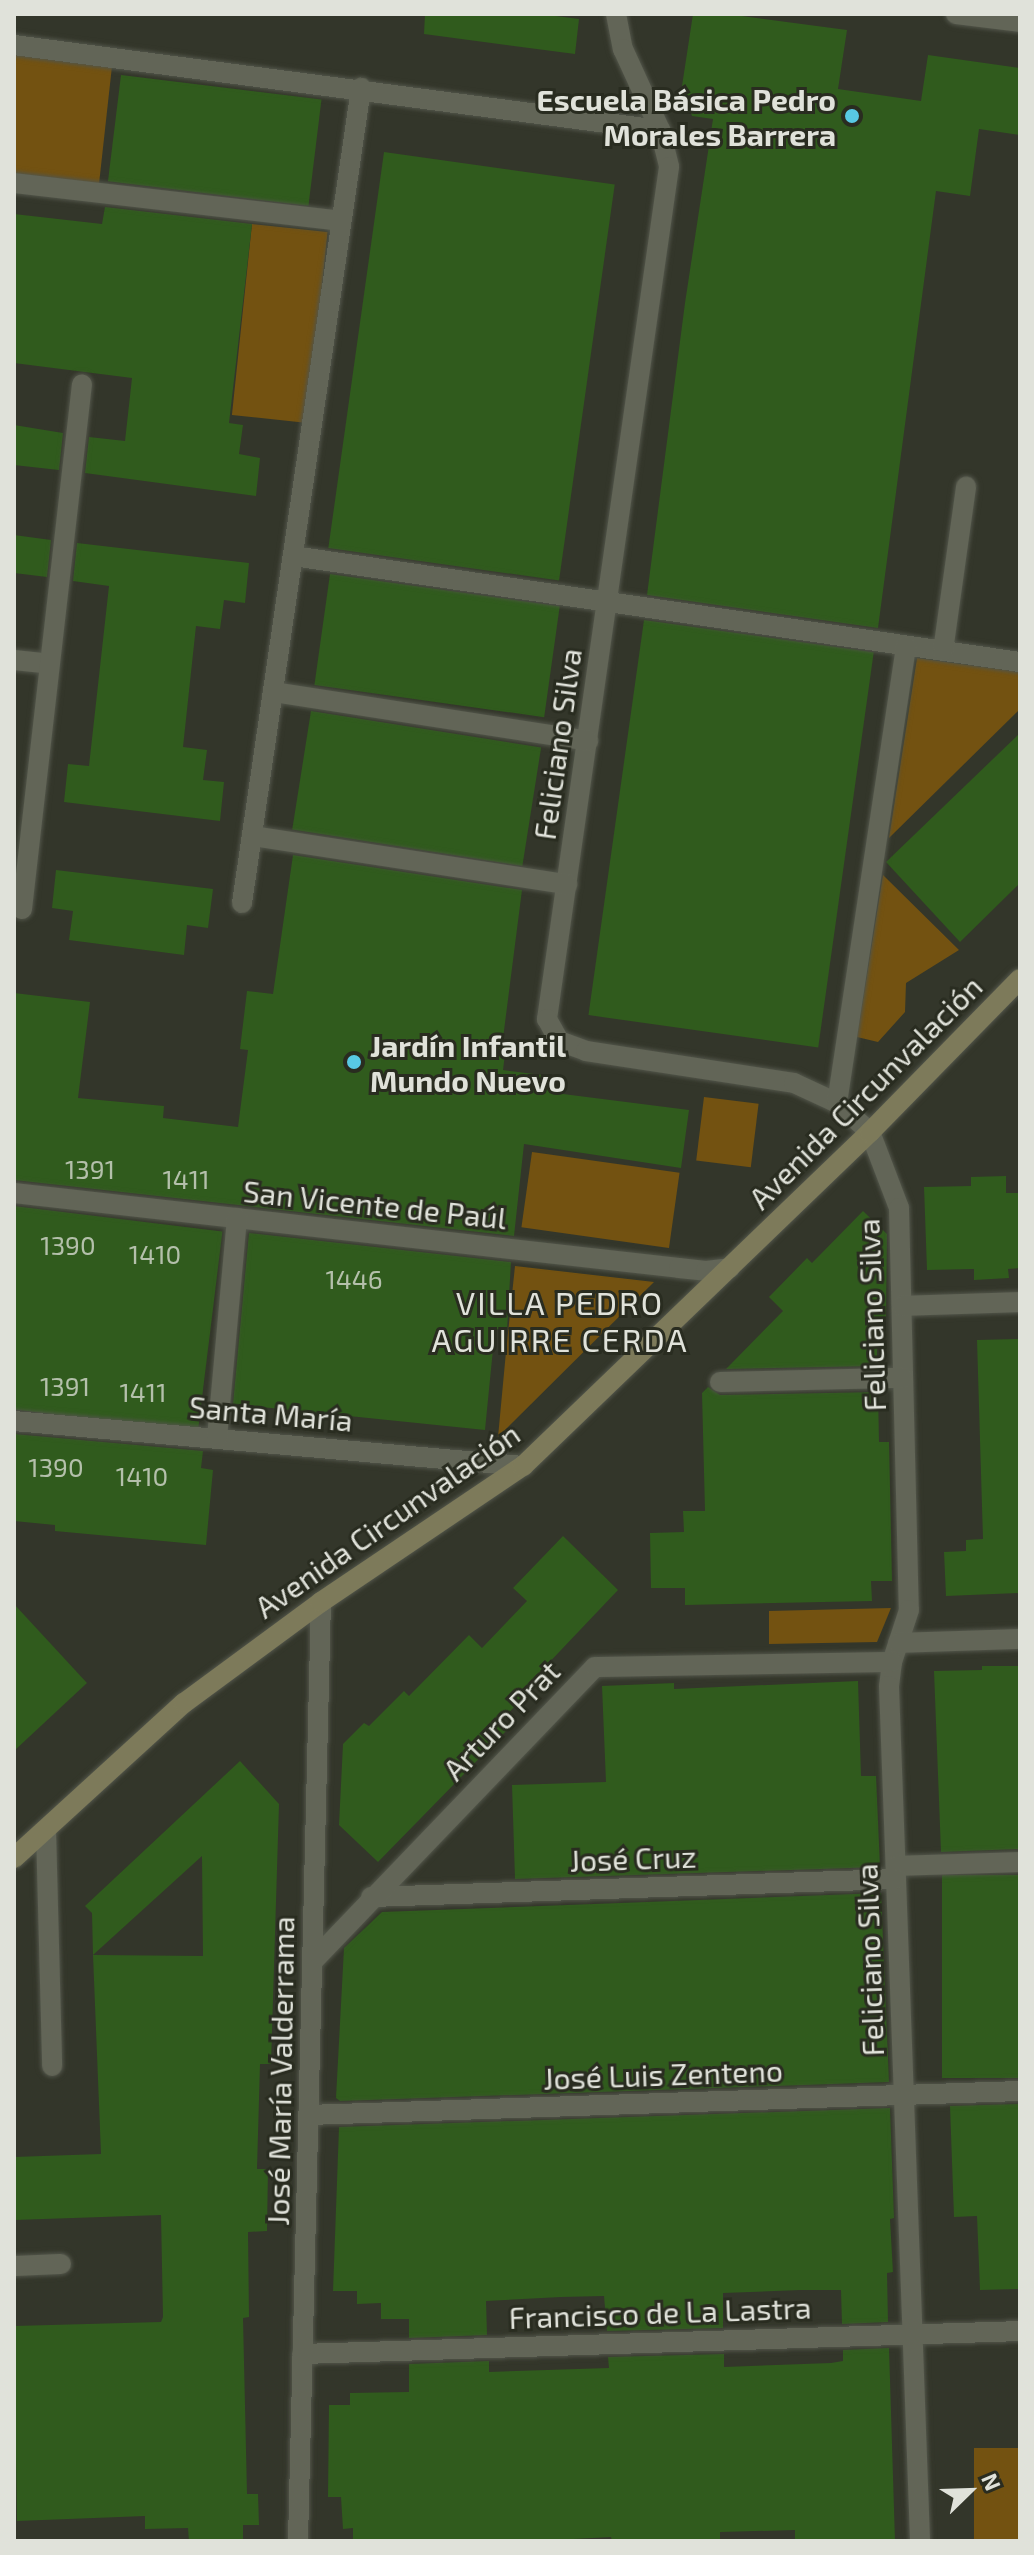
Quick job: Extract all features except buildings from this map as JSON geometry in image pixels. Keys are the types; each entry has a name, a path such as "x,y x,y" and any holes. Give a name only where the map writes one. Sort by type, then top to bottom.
{"street":[{"name":"Feliciano Silva","path":"616,14 623,49 660,130 669,167 547,1019 559,1041 586,1051 794,1083 837,1103 870,1132 899,1208 909,1610 895,1652 889,1686 920,2541"},
{"path":"956,14 1020,22"},
{"path":"14,45 361,88 660,130"},
{"path":"242,903 361,88"},
{"path":"14,183 341,221"},
{"path":"22,909 82,384"},
{"path":"943,651 966,487"},
{"path":"293,556 1020,662"},
{"path":"837,1103 906,646"},
{"path":"14,660 50,664"},
{"path":"273,692 588,741"},
{"path":"252,836 567,884"},
{"name":"Avenida Circunvalación","path":"14,1858 184,1703 321,1602 523,1466 870,1132 1020,979"},
{"name":"San Vicente de Paúl","path":"14,1193 706,1271 730,1268"},
{"path":"217,1438 237,1218"},
{"path":"902,1306 1020,1302"},
{"path":"720,1382 903,1378"},
{"name":"Santa María","path":"14,1421 523,1466"},
{"name":"José María Valderrama","path":"298,2541 321,1602"},
{"name":"Arturo Prat","path":"313,1961 371,1897 595,1667 895,1652 1020,1639"},
{"path":"46,1830 52,2066"},
{"name":"José Cruz","path":"371,1897 896,1873 1020,1862"},
{"name":"José Luis Zenteno","path":"308,2115 1020,2091"},
{"path":"14,2266 61,2264"},
{"name":"Francisco de La Lastra","path":"302,2354 1020,2331"}],"shaded area":[{"path":"14,45 113,57 98,193 14,183"},
{"path":"252,224 328,232 308,423 232,415"},
{"path":"917,658 1020,672 1020,709 889,838"},
{"path":"883,875 959,950 906,983 905,1012 878,1042 857,1037"},
{"path":"704,1097 759,1104 751,1167 696,1161"},
{"path":"532,1152 680,1173 669,1248 521,1227"},
{"path":"515,1266 654,1282 498,1437 506,1352"},
{"path":"891,1608 877,1642 769,1644 769,1611"},
{"path":"974,2448 1020,2448 1020,2541 974,2541"}],"place":[{"name":"Escuela Básica Pedro Morales Barrera","path":"852,116"},
{"name":"Jardín Infantil Mundo Nuevo","path":"354,1062"}],"district":[{"name":"VILLA PEDRO AGUIRRE CERDA","path":"560,1322"}]}
